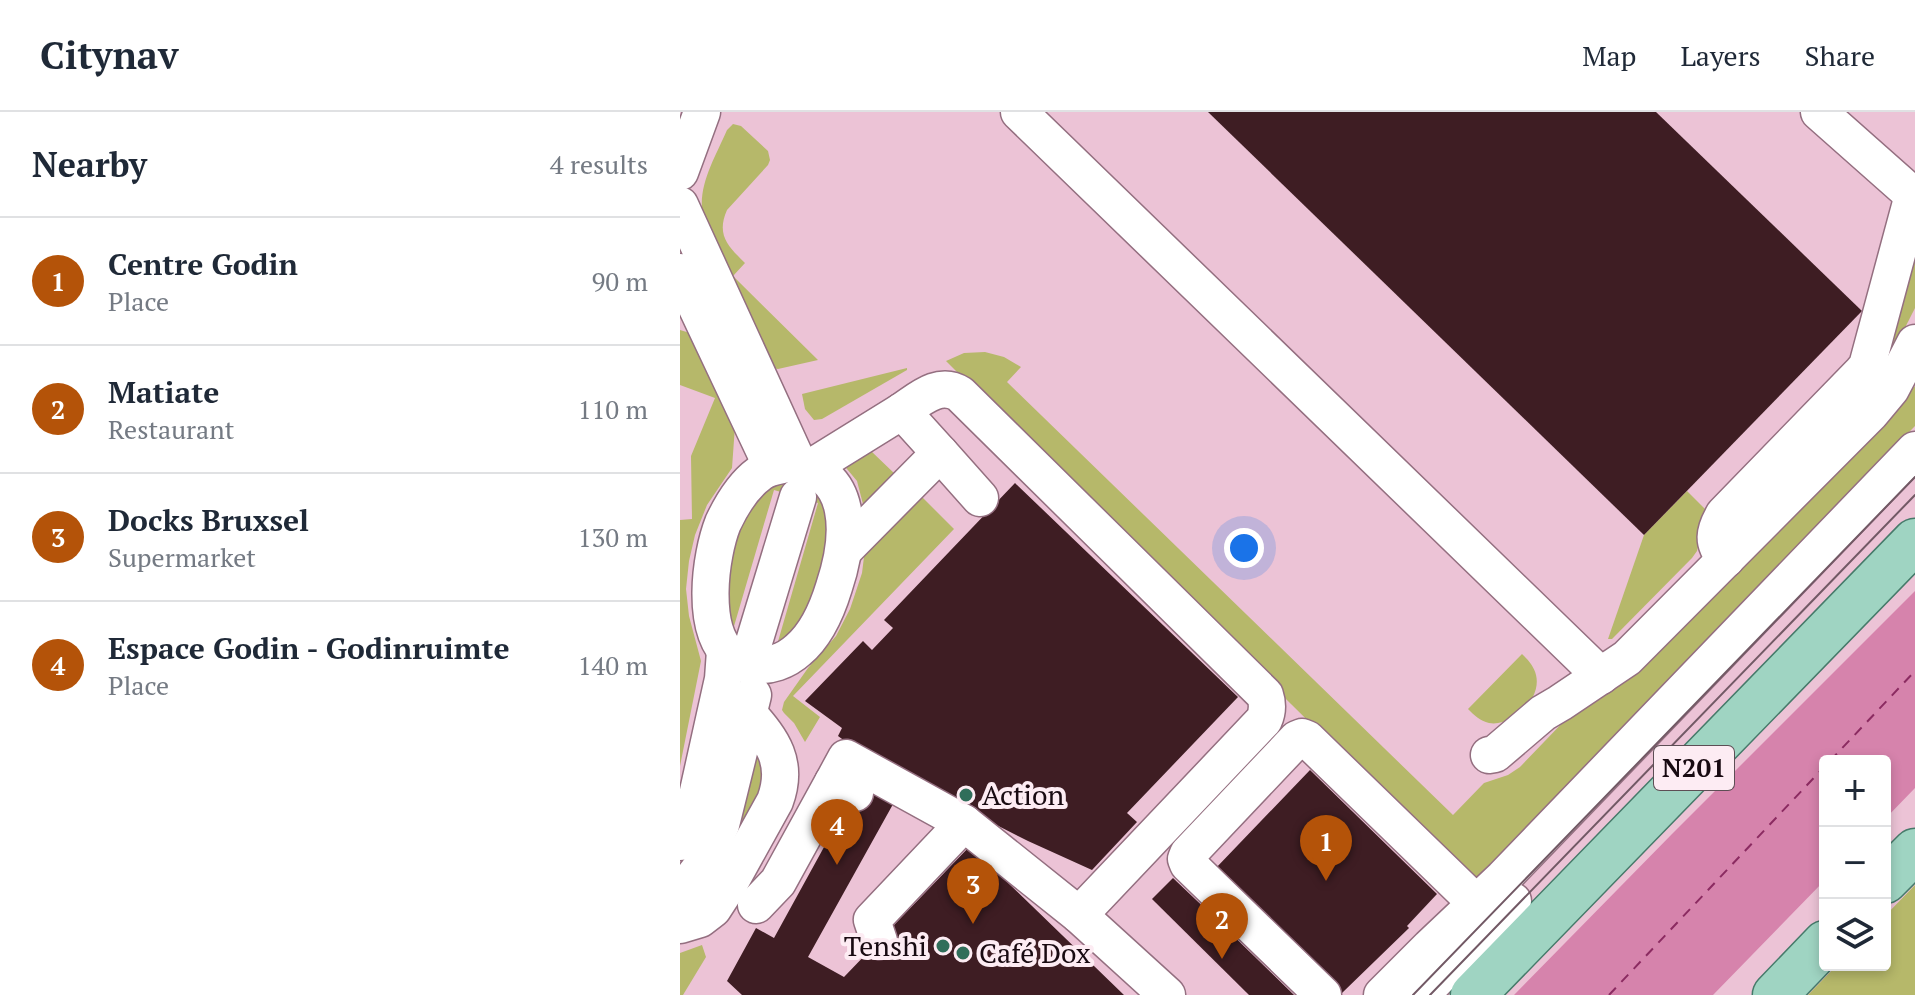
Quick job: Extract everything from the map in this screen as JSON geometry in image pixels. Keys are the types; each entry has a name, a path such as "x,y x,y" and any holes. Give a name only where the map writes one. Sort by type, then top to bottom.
{"main road":[{"name":"N201","path":"1473,995 1915,541"},
{"path":"1891,875 1915,851"},
{"path":"1775,995 1819,949"}],"street":[{"path":"680,172 702,112"},
{"path":"1019,112 1601,676"},
{"path":"1726,559 1715,542 1715,528 1724,514 1867,366 1914,196 1819,112"},
{"path":"680,205 795,474 747,660 753,695 721,825 701,867 680,895"},
{"path":"680,272 795,474"},
{"path":"1489,755 1495,754 1543,713 1627,658 1871,413 1891,389 1915,343"},
{"path":"795,474 938,389 947,388 960,394 1265,695 1268,703 1264,720 1079,915"},
{"path":"902,411 980,498"},
{"path":"1382,995 1503,878 1915,450"},
{"path":"844,550 940,453"},
{"path":"761,472 826,478 841,500 846,530 844,550 830,599 820,621 799,650 780,662 747,660 719,640 710,600 719,537 741,493 761,472"},
{"path":"1421,995 1915,486"},
{"path":"680,842 693,814 723,679 747,660"},
{"path":"680,925 700,919 713,909 779,790 781,770 776,751 748,713"},
{"path":"1323,995 1186,859 1297,739 1307,739 1476,903"},
{"path":"756,905 778,882 844,788 846,758 964,823 1079,915 1146,988"},
{"path":"889,811 964,823"},
{"path":"879,941 872,920 964,823"}],"green space":[{"path":"733,124 741,126 768,151 770,160 727,210 724,219 726,240 745,263 733,276 818,360 773,368 703,216 703,194 708,172 727,130"},
{"path":"1915,235 1915,308 1879,379"},
{"path":"680,330 690,333 735,426 732,468 707,505 689,561 686,589 689,616 701,661 680,766 680,520 692,519 691,456 715,398 680,385"},
{"path":"985,352 1004,357 1021,367 1007,382 1453,815 1484,783 1508,775 1520,767 1569,716 1635,671 1915,386 1915,426 1472,883 946,361 964,353"},
{"path":"907,368 822,419 814,420 805,409 802,394"},
{"path":"871,451 896,475 864,508 857,481 842,463"},
{"path":"775,479 810,485 828,504 826,572 795,631 777,645 818,503 774,490 732,633 723,600 737,526"},
{"path":"916,491 954,529 793,696 820,717 805,742 782,710 784,702 836,636 850,609 862,573 865,549"},
{"path":"1687,491 1706,510 1697,551 1612,639 1608,639 1644,535"},
{"path":"1522,654 1536,675 1535,693 1530,702 1507,721 1489,723 1480,719 1468,709"},
{"path":"753,744 772,781 688,906"},
{"path":"1915,885 1915,995 1808,995 1831,971 1891,971 1891,910"},
{"path":"702,945 706,957 683,995 680,995 680,953"}],"shaded area":[{"path":"1915,591 1915,788 1891,813 1891,755 1819,755 1819,886 1713,995 1514,995"}],"building":[{"path":"1208,112 1656,112 1862,311 1644,535"},
{"path":"1015,483 1238,697 1127,813 1137,822 1092,870 875,763 838,736 842,728 805,701 863,641 872,650 893,628 884,620"},
{"path":"1310,770 1437,894 1407,926 1409,928 1342,993 1215,869"},
{"path":"862,778 897,797 808,957 844,977 970,846 1124,995 742,995 727,981 756,928 774,938"},
{"path":"1173,878 1294,995 1249,995 1152,899"}],"ferry route":[{"path":"1836,755 1915,671"},
{"path":"1609,995 1819,772"}],"tram line":[{"path":"1413,995 1915,477"},
{"path":"1430,995 1915,495"}],"place":[{"name":"Action","path":"966,795"},
{"name":"Espace Godin - Godinruimte","path":"837,865"},
{"name":"Centre Godin","path":"1326,881"},
{"name":"Docks Bruxsel","path":"973,924"},
{"name":"Tenshi","path":"943,946"},
{"name":"Café Dox","path":"963,953"},
{"name":"Matiate","path":"1222,959"}]}
